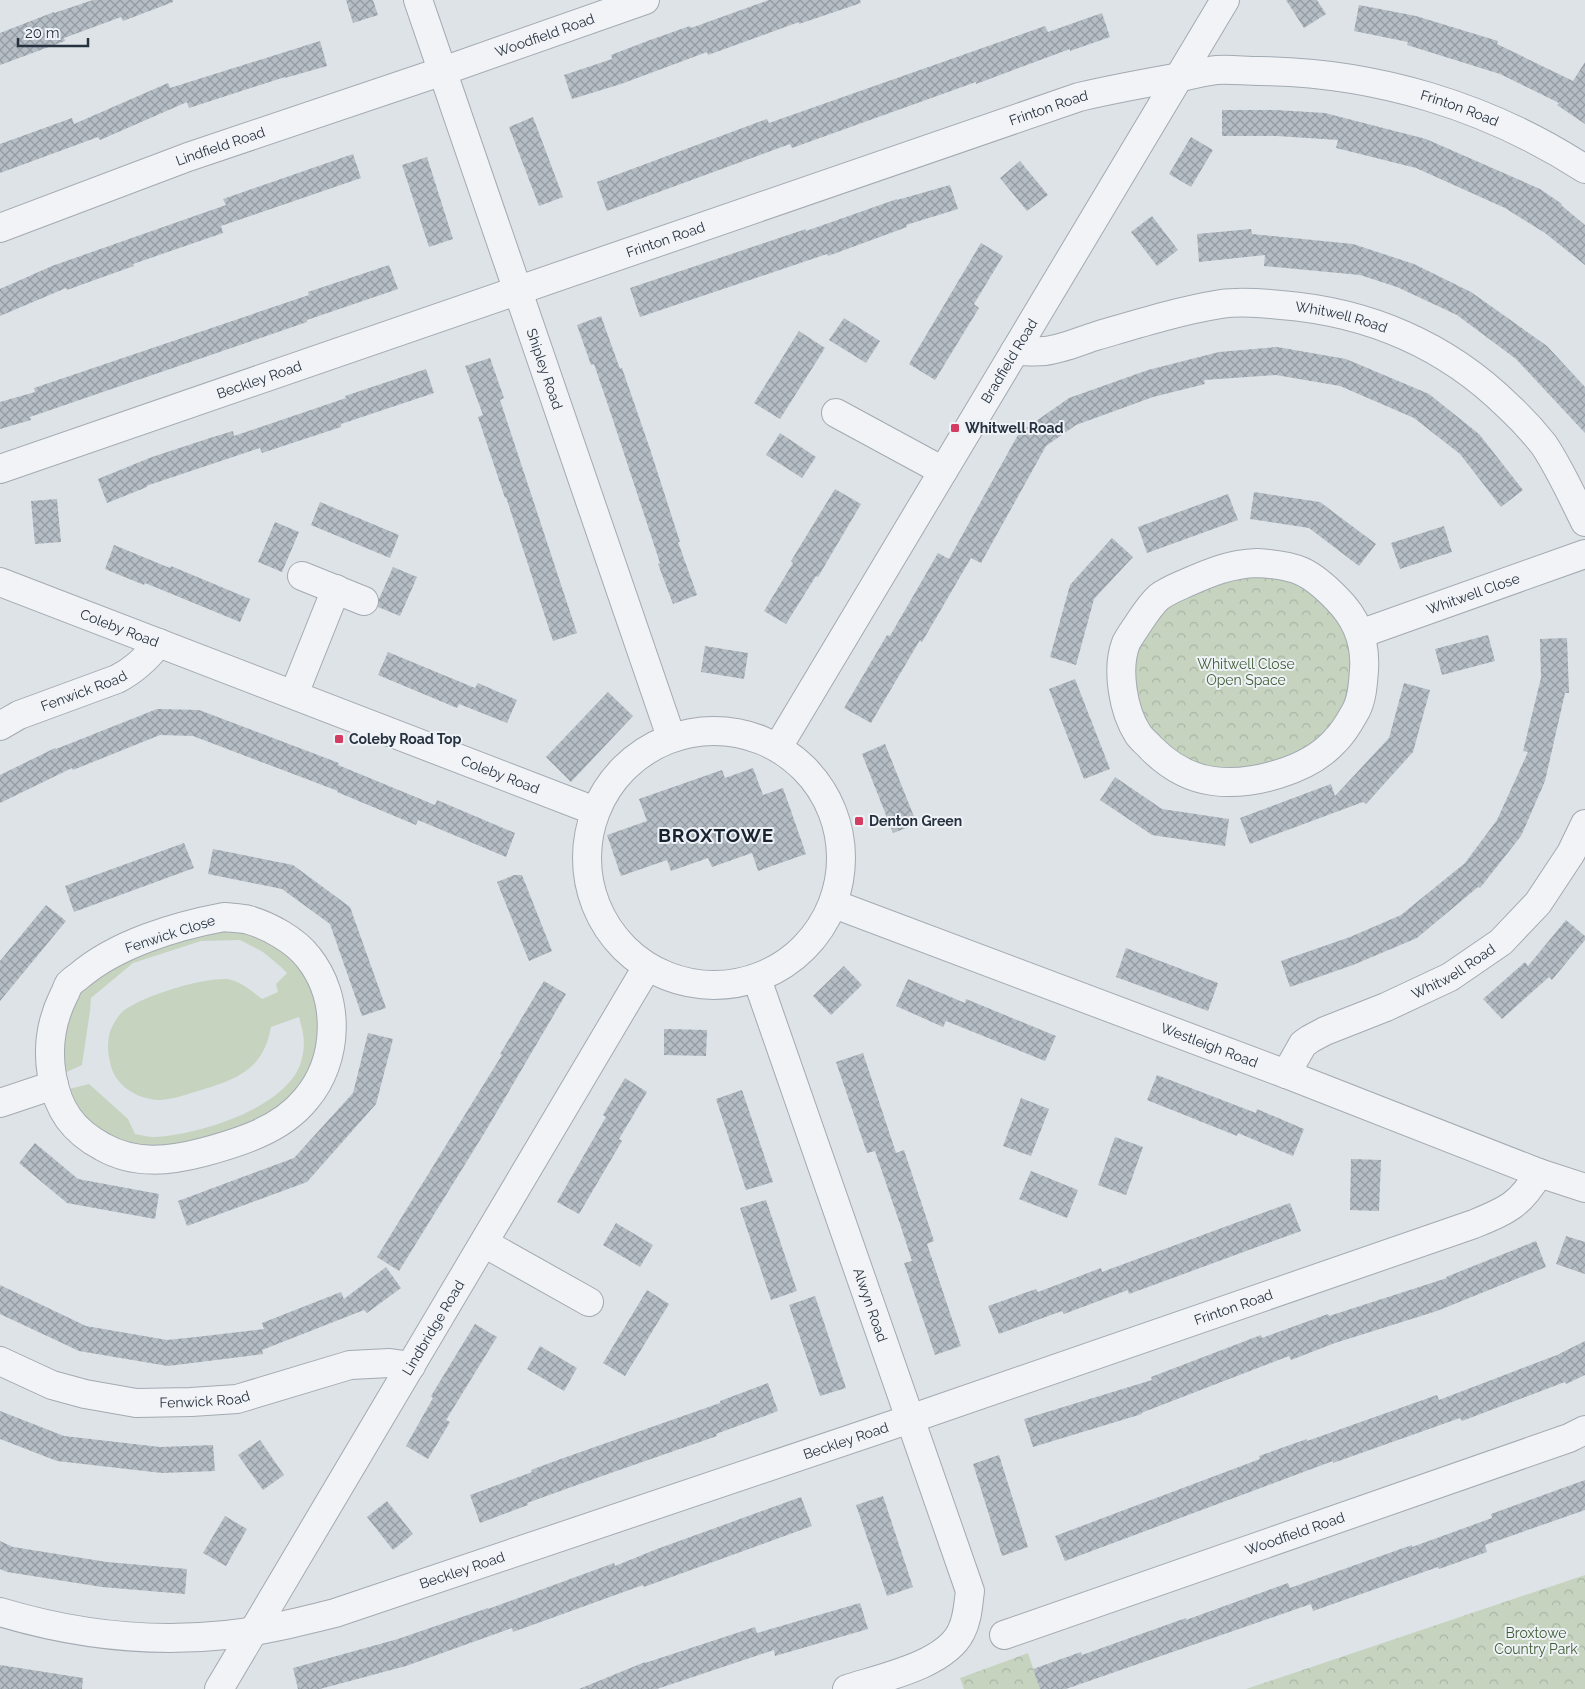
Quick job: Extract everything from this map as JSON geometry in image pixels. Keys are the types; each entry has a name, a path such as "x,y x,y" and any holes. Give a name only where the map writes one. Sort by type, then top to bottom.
{"street":[{"name":"Shipley Road","path":"418,0 671,737"},
{"name":"Woodfield Road","path":"443,71 645,0"},
{"name":"Bradfield Road","path":"778,747 1225,0"},
{"name":"Frinton Road","path":"519,291 1079,97 1122,86 1216,70 1277,71 1354,78 1371,82 1448,103 1493,120 1554,149 1585,169"},
{"name":"Lindfield Road","path":"0,228 188,158 443,71"},
{"name":"Beckley Road","path":"0,469 519,291"},
{"name":"Whitwell Road","path":"1015,351 1046,351 1182,311 1224,304 1262,303 1299,306 1341,313 1375,323 1414,339 1462,366 1491,389 1544,445 1585,522"},
{"path":"836,413 943,471"},
{"name":"Whitwell Close","path":"1360,634 1585,554"},
{"path":"1258,563 1279,564 1303,570 1321,582 1342,604 1360,634 1365,653 1364,676 1356,712 1334,742 1317,756 1287,771 1257,780 1232,782 1210,780 1181,771 1158,755 1138,735 1128,713 1123,693 1122,668 1126,644 1143,616 1159,598 1174,588 1212,571 1238,564 1258,563"},
{"path":"302,576 364,601"},
{"name":"Coleby Road","path":"0,582 595,811"},
{"path":"294,694 336,589"},
{"name":"Fenwick Road","path":"0,726 19,715 117,679 131,672 159,643"},
{"path":"699,731 729,731 778,747 802,765 827,797 842,844 842,872 834,904 816,936 792,960 774,972 757,979 730,985 696,985 668,977 648,967 629,953 615,938 596,908 586,862 588,834 602,795 615,776 639,754 671,737 699,731"},
{"name":"Whitwell Road","path":"1286,1074 1303,1044 1310,1039 1325,1031 1386,1007 1450,977 1501,942 1538,903 1571,853 1585,824"},
{"name":"Westleigh Road","path":"834,904 1286,1074 1540,1173 1584,1185"},
{"name":"Fenwick Close","path":"224,917 248,920 294,943 308,956 320,976 329,997 332,1025 331,1050 320,1078 306,1100 288,1116 262,1132 233,1144 186,1157 154,1160 134,1159 113,1153 93,1142 76,1128 63,1112 54,1085 49,1061 53,1024 59,1006 70,984 88,968 112,954 145,939 189,925 224,917"},
{"name":"Lindbridge Road","path":"218,1689 648,967"},
{"name":"Alwyn Road","path":"757,979 970,1591 966,1618 962,1631 954,1644 940,1655 923,1664 847,1689"},
{"path":"0,1103 54,1085"},
{"name":"Frinton Road","path":"910,1419 1474,1224 1498,1214 1519,1202 1540,1173"},
{"path":"484,1243 589,1302"},
{"name":"Fenwick Road","path":"0,1361 52,1385 85,1394 136,1402 191,1402 237,1399 350,1365 390,1363 411,1366"},
{"name":"Beckley Road","path":"0,1612 70,1629 114,1635 190,1638 254,1631 335,1613 910,1419"},
{"name":"Woodfield Road","path":"1004,1635 1569,1438 1585,1430"}],"green space":[{"name":"Whitwell Close Open Space","path":"1241,573 1273,575 1301,582 1335,610 1353,648 1349,702 1315,746 1281,761 1239,772 1184,763 1144,723 1132,676 1137,648 1153,618 1171,603"},
{"path":"202,929 247,931 282,947 308,973 322,1019 313,1070 282,1109 214,1140 143,1153 92,1133 65,1090 89,1084 128,1119 135,1134 154,1137 194,1131 241,1115 281,1091 295,1075 304,1047 299,1017 271,1027 268,1040 258,1059 243,1073 223,1083 171,1099 150,1099 134,1094 121,1084 112,1070 108,1048 111,1029 122,1012 143,1000 172,989 215,979 236,981 262,999 278,992 276,984 287,973 263,952 240,940 201,941 133,963 91,998 82,1065 60,1075 68,1005 75,993 110,965"},
{"name":"Broxtowe Country Park","path":"1585,1575 1585,1689 1246,1689"},
{"path":"1028,1653 1040,1689 964,1689 960,1678"}],"building":[{"path":"93,0 173,0 173,2 123,21 121,17 64,38 65,41 0,65 0,33 54,12"},
{"path":"346,0 373,0 378,15 353,23"},
{"path":"769,0 860,0 861,3 799,24 799,22 708,55 707,52 621,84 572,99 564,75 612,59 611,55 650,40 690,26 691,28"},
{"path":"1286,0 1317,0 1326,14 1304,28"},
{"path":"1359,5 1416,16 1498,41 1497,44 1573,81 1585,62 1585,124 1557,105 1559,103 1500,74 1407,45 1408,42 1354,31"},
{"path":"1102,13 1110,37 1070,51 1070,49 792,148 790,144 607,211 597,182 767,119 769,123 1045,26 1048,32"},
{"path":"320,41 327,66 285,77 189,108 187,102 100,140 98,137 0,173 0,144 72,118 74,124 168,83 170,88"},
{"path":"1222,110 1276,110 1325,113 1426,139 1540,189 1562,204 1585,225 1585,265 1545,233 1505,208 1416,168 1336,148 1338,140 1277,136 1222,136"},
{"path":"533,117 563,197 539,206 509,127"},
{"path":"1191,137 1213,150 1191,187 1169,174"},
{"path":"353,154 361,178 221,226 223,233 133,264 134,266 67,290 66,288 0,316 0,289 52,266 226,205 223,199"},
{"path":"427,157 453,239 429,247 402,165"},
{"path":"1020,161 1048,195 1027,211 1000,178"},
{"path":"950,185 958,209 906,225 907,227 828,256 827,254 640,317 630,288 806,229 806,231 897,199"},
{"path":"1152,216 1178,250 1157,266 1131,232"},
{"path":"1251,229 1252,234 1353,244 1414,264 1471,292 1547,346 1585,387 1585,433 1516,359 1457,315 1397,287 1360,275 1264,266 1265,255 1199,262 1197,234"},
{"path":"981,243 1003,256 974,304 979,308 935,380 909,364"},
{"path":"389,265 398,289 30,417 31,420 0,429 0,402 35,392 34,388 309,295 308,292"},
{"path":"601,316 620,369 622,368 650,449 680,542 678,542 697,595 673,604 658,564 660,563 594,364 591,365 577,325"},
{"path":"844,318 880,341 866,363 829,340"},
{"path":"799,331 825,348 780,419 754,403"},
{"path":"1277,347 1346,359 1429,394 1479,434 1523,490 1501,507 1460,454 1414,418 1340,386 1276,375 1204,380 1205,384 1153,397 1076,425 1046,446 981,563 971,558 922,642 920,640 871,723 844,708 887,635 890,636 938,553 949,559 1019,433 1069,398 1148,370 1219,352"},
{"path":"490,358 504,398 500,400 577,633 553,641 478,417 483,415 465,366"},
{"path":"426,369 434,393 262,453 260,448 146,486 107,503 98,479 152,457 233,431 234,436"},
{"path":"780,433 816,457 802,478 766,455"},
{"path":"835,489 861,504 818,577 816,576 786,624 764,611 793,563 791,561"},
{"path":"1254,492 1320,502 1376,544 1359,566 1309,528 1250,519"},
{"path":"1228,494 1238,520 1147,553 1138,527"},
{"path":"57,499 61,542 35,544 31,501"},
{"path":"320,502 399,535 390,558 311,525"},
{"path":"275,522 299,532 282,572 258,562"},
{"path":"1444,526 1452,552 1400,569 1391,543"},
{"path":"1112,538 1133,557 1094,599 1076,665 1050,657 1070,585"},
{"path":"114,545 170,568 171,566 250,599 240,622 145,583 144,585 105,569"},
{"path":"393,567 417,577 400,616 378,607 379,599"},
{"path":"1488,635 1495,661 1442,675 1435,649"},
{"path":"1567,638 1569,693 1565,693 1545,781 1521,836 1480,888 1478,887 1417,938 1353,965 1290,987 1281,961 1350,937 1401,915 1465,863 1497,820 1528,752 1523,751 1541,678 1540,639"},
{"path":"705,646 748,653 744,679 701,672"},
{"path":"388,652 475,688 478,683 517,700 507,723 459,704 457,708 378,675"},
{"path":"1075,679 1110,769 1084,779 1049,689"},
{"path":"1404,683 1430,690 1413,752 1366,804 1363,802 1250,844 1240,818 1331,784 1335,796 1389,738"},
{"path":"608,692 633,716 571,782 546,757"},
{"path":"157,709 199,710 339,763 338,765 435,805 437,800 515,833 506,857 418,820 416,825 338,791 193,736 160,735 73,770 72,768 0,803 0,775 55,748"},
{"path":"885,744 917,824 893,833 862,754"},
{"path":"753,768 763,795 783,788 806,854 758,871 752,853 712,867 708,858 671,871 667,860 621,876 607,835 647,821 639,799 722,770 725,778"},
{"path":"1115,777 1162,809 1229,819 1225,846 1152,835 1100,800"},
{"path":"184,843 194,868 74,912 65,886"},
{"path":"213,849 293,865 350,907 386,1008 362,1016 330,924 282,889 208,874"},
{"path":"514,875 522,875 552,951 529,961 497,882"},
{"path":"46,905 66,921 0,1001 0,961"},
{"path":"1566,920 1585,936 1585,940 1552,980 1549,977 1502,1019 1483,999 1525,962 1528,966"},
{"path":"1126,948 1218,983 1208,1011 1116,977"},
{"path":"844,966 862,985 831,1015 813,996"},
{"path":"908,979 965,1003 966,999 1056,1036 1045,1061 946,1021 943,1027 896,1006"},
{"path":"544,981 566,994 485,1132 399,1271 377,1257 502,1055 500,1054"},
{"path":"664,1029 707,1030 706,1056 664,1055"},
{"path":"368,1033 393,1039 376,1104 307,1182 187,1226 178,1201 294,1158 353,1093"},
{"path":"863,1053 896,1153 904,1150 934,1241 927,1244 961,1346 935,1355 904,1263 912,1261 901,1227 875,1151 867,1153 836,1062"},
{"path":"1157,1075 1256,1113 1257,1109 1304,1129 1293,1156 1238,1133 1237,1136 1147,1100"},
{"path":"625,1078 647,1092 619,1139 622,1141 579,1214 557,1202 606,1117 603,1115"},
{"path":"742,1090 773,1182 746,1190 716,1099"},
{"path":"1021,1098 1049,1109 1031,1156 1003,1146"},
{"path":"1115,1137 1143,1147 1126,1195 1098,1185"},
{"path":"35,1143 78,1179 159,1194 155,1219 67,1203 19,1163"},
{"path":"1351,1159 1381,1160 1379,1211 1350,1210"},
{"path":"1031,1171 1078,1190 1067,1218 1019,1199"},
{"path":"766,1200 797,1291 771,1300 740,1208"},
{"path":"1290,1203 1301,1231 1129,1294 1128,1290 1064,1314 1062,1311 999,1334 988,1306 1036,1289 1038,1292 1101,1268 1102,1272"},
{"path":"616,1223 653,1245 640,1267 603,1245"},
{"path":"1566,1236 1585,1242 1585,1274 1556,1264"},
{"path":"1536,1241 1546,1267 1437,1311 1335,1343 1291,1360 1289,1356 1142,1414 1033,1447 1024,1419 1152,1380 1151,1377 1261,1335 1262,1338 1328,1314 1329,1316 1447,1278"},
{"path":"386,1267 401,1288 367,1313 364,1310 262,1350 263,1354 168,1366 79,1351 0,1314 0,1285 86,1326 167,1340 264,1329 262,1323 341,1292 344,1299"},
{"path":"647,1290 669,1304 625,1376 603,1363"},
{"path":"815,1296 846,1388 820,1396 789,1305"},
{"path":"475,1324 497,1337 446,1420 450,1422 428,1459 406,1446 433,1398 431,1396"},
{"path":"1585,1341 1585,1375 1566,1384 1565,1382 1462,1421 1460,1418 1333,1463 1333,1461 1065,1561 1055,1536 1260,1459 1259,1456 1307,1439 1307,1441 1437,1395 1439,1400 1557,1355"},
{"path":"540,1346 577,1368 564,1391 527,1369"},
{"path":"768,1383 778,1411 716,1434 717,1436 527,1503 528,1505 480,1523 470,1495 532,1472 531,1470 720,1403 720,1401"},
{"path":"0,1411 64,1436 160,1447 213,1445 215,1471 162,1473 57,1461 0,1439"},
{"path":"260,1440 284,1475 263,1490 238,1455"},
{"path":"999,1455 1028,1547 1002,1556 973,1464"},
{"path":"1585,1480 1585,1510 1485,1545 1487,1552 1439,1569 1438,1567 1313,1611 1311,1604 1066,1689 1040,1689 1033,1669 1081,1652 1082,1655 1186,1618 1186,1620 1288,1583 1290,1588 1412,1545 1412,1547 1492,1518 1491,1514"},
{"path":"883,1496 913,1587 887,1596 856,1505"},
{"path":"801,1497 812,1526 644,1587 643,1585 513,1632 512,1628 406,1666 320,1689 298,1689 293,1668 398,1639 488,1609 614,1563 615,1566"},
{"path":"387,1501 413,1534 393,1550 367,1517"},
{"path":"225,1516 247,1529 226,1566 203,1553"},
{"path":"0,1541 13,1547 107,1562 187,1569 185,1594 102,1587 7,1572 0,1569"},
{"path":"860,1603 868,1629 775,1656 774,1650 657,1689 579,1689 645,1662 755,1627 757,1633"},
{"path":"0,1665 83,1678 82,1689 0,1689"}],"place":[{"name":"Whitwell Road","path":"955,428"},
{"name":"Coleby Road Top","path":"339,739"},
{"name":"Denton Green","path":"859,821"}],"district":[{"name":"BROXTOWE","path":"716,835"}]}
